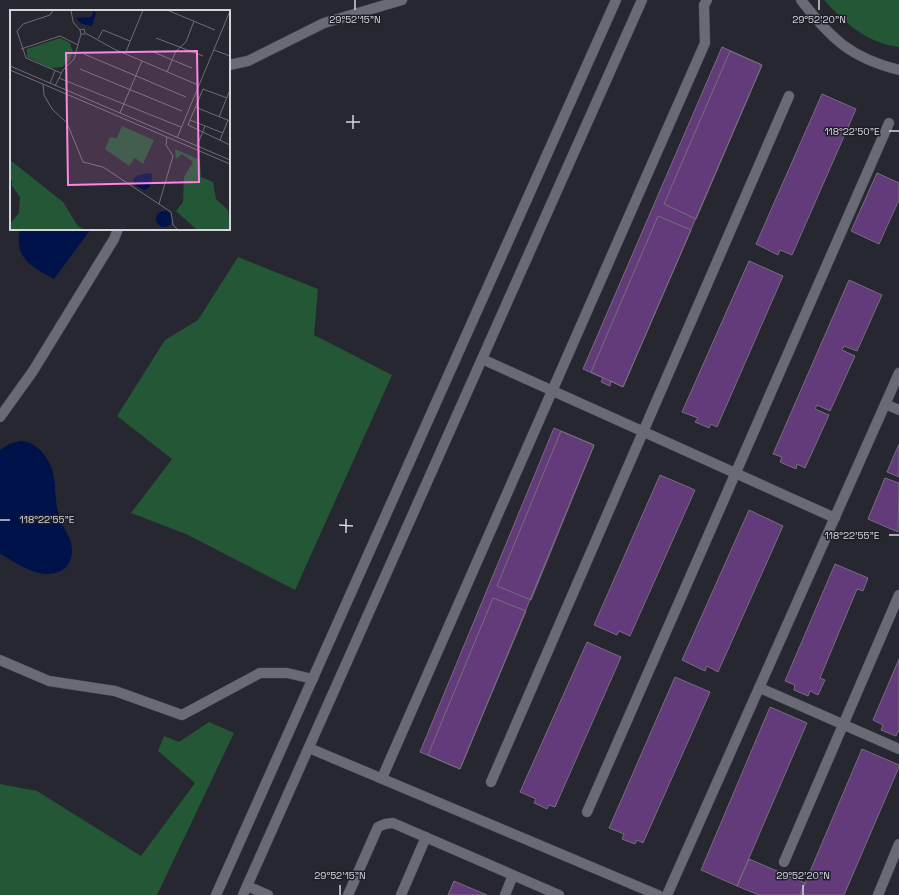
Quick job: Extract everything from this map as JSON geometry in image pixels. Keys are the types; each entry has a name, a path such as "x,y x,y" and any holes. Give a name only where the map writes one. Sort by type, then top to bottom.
{"main road":[{"path":"230,65 248,61 324,23 402,0"},
{"path":"216,895 616,0"},
{"path":"268,895 245,891 642,0"},
{"path":"382,778 705,42 704,5 707,0"},
{"path":"801,0 818,22 841,44 874,64 899,70"},
{"path":"491,782 789,96"},
{"path":"586,812 889,122"},
{"path":"0,417 33,370 114,239 118,230"},
{"path":"482,359 835,518"},
{"path":"667,895 899,373"},
{"path":"885,404 899,410"},
{"path":"784,862 899,595"},
{"path":"0,660 49,680 115,691 182,715 260,673 287,673 312,679"},
{"path":"760,688 899,749"},
{"path":"309,748 658,895"},
{"path":"348,895 378,827 393,823 559,895"},
{"path":"402,895 426,837"},
{"path":"878,895 899,844"},
{"path":"505,895 513,875"}],"green space":[{"path":"824,0 899,0 899,47 887,45 857,31"},
{"path":"238,257 318,289 314,335 392,375 295,590 186,534 131,513 172,459 117,416 165,340 198,320"},
{"path":"209,722 234,733 157,895 0,895 0,784 37,791 141,856 195,783 158,751 164,736 179,742"}],"shaded area":[{"path":"20,230 90,230 54,279 38,270 26,260 22,255 19,239"},
{"path":"20,441 31,444 41,451 51,466 59,515 70,539 72,553 70,560 61,571 47,574 38,573 22,567 0,554 0,450 9,444"}],"building":[{"path":"722,47 762,65 623,387 611,381 610,386 601,382 603,378 583,369"},
{"path":"730,51 762,65 696,219 664,204"},
{"path":"822,94 856,109 792,255 780,250 778,255 756,244"},
{"path":"877,173 899,183 899,200 879,244 851,231"},
{"path":"658,216 691,230 623,387 591,372"},
{"path":"749,261 783,276 717,427 711,424 709,428 695,422 698,418 682,412"},
{"path":"849,280 882,295 857,351 844,346 842,350 855,356 830,411 817,405 815,409 829,415 805,468 797,464 796,469 780,462 782,457 773,454"},
{"path":"554,428 594,445 460,769 420,752"},
{"path":"561,431 594,445 531,600 497,586"},
{"path":"899,444 899,477 887,472"},
{"path":"660,475 695,490 630,636 619,631 617,635 594,625"},
{"path":"885,478 899,483 898,532 868,519"},
{"path":"749,510 783,526 718,672 707,666 705,671 682,660"},
{"path":"835,564 868,578 863,591 857,589 820,678 825,680 818,695 810,691 808,696 794,690 795,685 785,681"},
{"path":"493,598 526,611 460,769 428,755"},
{"path":"587,642 621,657 555,807 549,805 547,809 534,803 536,799 520,792"},
{"path":"899,659 899,732 898,731 896,736 881,730 883,725 873,720"},
{"path":"675,677 710,692 643,843 637,840 635,844 622,839 624,834 609,828"},
{"path":"770,707 807,723 737,886 701,870"},
{"path":"862,749 899,765 899,767 844,895 800,895"},
{"path":"749,859 805,883 800,895 759,895 737,886"},
{"path":"454,881 487,895 448,895"}]}
